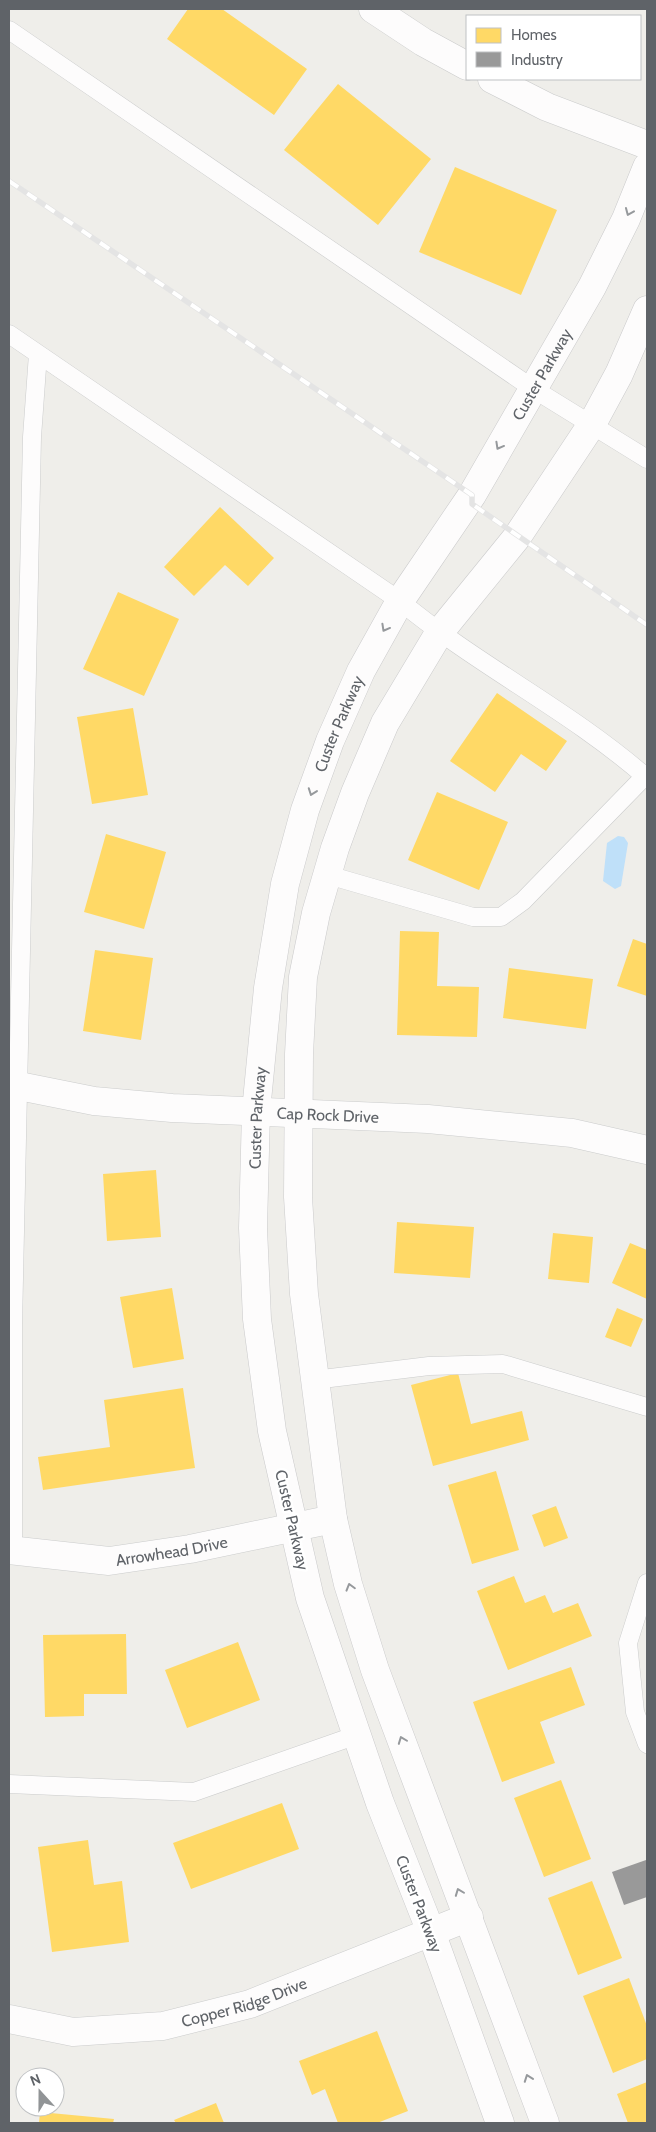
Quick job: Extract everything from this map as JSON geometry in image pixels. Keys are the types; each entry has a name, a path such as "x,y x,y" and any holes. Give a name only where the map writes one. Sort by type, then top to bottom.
{"street":[{"path":"373,9 423,42 466,65"},
{"path":"494,80 547,106 647,145"},
{"name":"Custer Parkway","path":"500,2123 431,1932 380,1803 310,1598 272,1431 257,1319 253,1228 256,1111 268,988 285,884 305,810 330,741 361,671 400,601 472,495 592,287 626,219 647,167"},
{"path":"545,2123 375,1670 348,1584 333,1519 304,1294 298,1197 303,977 316,913 328,875 355,793 385,723 439,633 517,537 592,424 618,374 647,310"},
{"name":"Cap Rock Drive","path":"14,1085 94,1101 172,1108 428,1118 572,1133 647,1150"},
{"name":"Arrowhead Drive","path":"11,1550 110,1561 190,1549 333,1519"},
{"name":"Copper Ridge Drive","path":"9,2018 73,2032 163,2026 250,2004 469,1917"}],"lane":[{"path":"9,30 532,388 647,459"},
{"path":"9,334 400,601 439,633 522,686 646,777 523,901 501,917 473,916 328,875"},
{"path":"11,1550 14,1085 32,437 38,354"},
{"path":"314,1380 429,1366 503,1364 647,1407"},
{"path":"647,1583 628,1643 635,1712 647,1744"},
{"path":"9,1784 194,1792 357,1735"}],"water":[{"path":"618,836 624,837 628,843 621,886 615,889 603,881 607,843"}],"building: Homes":[{"path":"188,9 222,9 307,69 274,115 167,39"},
{"path":"338,84 431,159 378,225 284,150"},
{"path":"455,167 557,210 521,295 419,252"},
{"path":"220,507 274,558 248,586 225,565 194,596 164,567"},
{"path":"118,592 179,619 144,696 83,669"},
{"path":"497,693 567,741 546,771 521,754 495,792 450,761"},
{"path":"133,708 148,795 92,804 77,717"},
{"path":"437,792 508,822 479,890 408,860"},
{"path":"106,834 166,852 144,929 84,912"},
{"path":"400,931 439,932 437,986 479,987 477,1037 397,1035"},
{"path":"633,939 647,944 647,996 617,986"},
{"path":"95,950 153,958 141,1040 83,1031"},
{"path":"509,968 593,979 586,1029 503,1018"},
{"path":"156,1170 161,1237 107,1241 103,1174"},
{"path":"397,1222 474,1227 470,1278 394,1273"},
{"path":"553,1233 593,1237 589,1283 548,1279"},
{"path":"630,1243 647,1250 647,1299 612,1283"},
{"path":"172,1288 184,1359 133,1368 120,1297"},
{"path":"617,1308 643,1319 631,1347 605,1337"},
{"path":"458,1373 471,1424 522,1411 529,1440 433,1466 411,1385"},
{"path":"183,1388 195,1468 43,1490 38,1457 110,1447 104,1400"},
{"path":"496,1471 519,1550 472,1564 448,1485"},
{"path":"556,1506 568,1538 544,1547 532,1515"},
{"path":"514,1576 525,1603 545,1595 553,1613 578,1603 592,1636 508,1670 477,1591"},
{"path":"126,1634 127,1694 84,1694 84,1716 45,1717 43,1635"},
{"path":"238,1642 260,1700 187,1728 165,1670"},
{"path":"571,1667 585,1705 540,1722 555,1763 502,1782 473,1702"},
{"path":"561,1780 591,1859 544,1877 514,1798"},
{"path":"282,1803 299,1849 191,1889 173,1843"},
{"path":"88,1840 94,1885 122,1881 129,1942 52,1952 38,1847"},
{"path":"592,1881 622,1958 578,1975 548,1898"},
{"path":"629,1978 647,2026 647,2059 613,2073 583,1996"},
{"path":"377,2031 408,2111 377,2123 338,2123 325,2089 312,2095 299,2061"},
{"path":"647,2082 647,2123 628,2123 617,2094"},
{"path":"216,2103 224,2123 176,2123 174,2120"},
{"path":"65,2114 114,2119 113,2123 39,2123 40,2117 65,2117"}],"building: Industry":[{"path":"646,1860 647,1897 624,1905 612,1872"}],"railway":[{"path":"9,181 472,495 472,504 647,625"}]}
